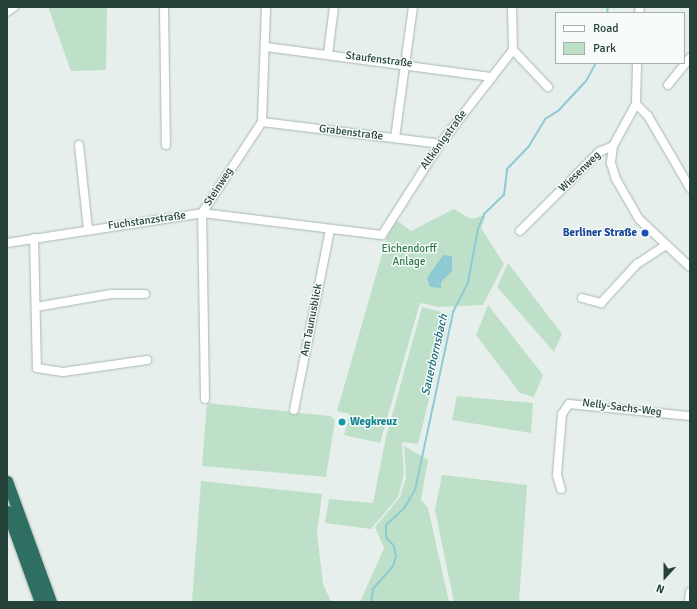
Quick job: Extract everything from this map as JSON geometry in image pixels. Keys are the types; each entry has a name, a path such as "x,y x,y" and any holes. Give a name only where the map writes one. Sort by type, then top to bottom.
{"highway":[{"path":"7,481 51,602"},
{"path":"7,511 40,602"}],"street":[{"path":"7,12 14,7"},
{"path":"164,7 166,145"},
{"path":"262,122 266,46 266,7"},
{"path":"328,54 334,7"},
{"path":"395,138 413,7"},
{"path":"512,7 513,50 548,87"},
{"name":"Staufenstraße","path":"266,46 405,63 492,77"},
{"name":"Altkönigstraße","path":"382,235 440,144 513,50"},
{"path":"668,85 690,58"},
{"name":"Wiesenweg","path":"520,231 599,152 613,146 636,104 637,64"},
{"path":"636,104 648,116 690,188"},
{"name":"Grabenstraße","path":"262,122 440,144"},
{"name":"Steinweg","path":"205,399 202,213 262,122"},
{"path":"79,145 88,229"},
{"path":"613,146 612,163 623,197 639,219 690,267"},
{"name":"Fuchstanzstraße","path":"7,243 88,229 202,213 330,230 382,235"},
{"name":"Am Taunusblick","path":"294,410 330,230"},
{"path":"34,238 36,307 35,364 39,369 81,371 147,360"},
{"path":"582,298 601,303 637,264 666,245"},
{"path":"36,307 111,294 145,294"},
{"name":"Nelly-Sachs-Weg","path":"561,489 557,475 562,414 569,404 690,416"},
{"path":"689,602 690,592"}],"green space":[{"path":"48,7 107,7 106,70 71,71"},
{"name":"Eichendorff Anlage","path":"454,209 471,219 486,215 481,228 504,264 483,305 439,307 420,303 380,443 344,435 350,414 337,411 387,237 396,220 411,231"},
{"path":"508,263 562,334 554,352 497,287"},
{"path":"488,305 543,375 534,397 520,393 476,335"},
{"path":"422,307 450,314 418,444 402,442 404,474 398,497 371,529 325,523 329,499 373,503 386,437"},
{"path":"457,396 533,403 531,433 452,420"},
{"path":"207,403 330,416 335,420 326,477 202,466"},
{"path":"404,446 428,460 421,500 428,508 449,602 360,602 384,548 375,527 400,497 406,478"},
{"path":"442,475 527,485 519,602 454,602 435,510"},
{"path":"201,481 322,494 317,533 323,584 331,602 192,602"}],"water":[{"path":"443,255 452,256 452,271 441,282 441,288 430,287 427,278"}],"waterway":[{"name":"Sauerbornsbach","path":"607,12 608,7"},
{"name":"Sauerbornsbach","path":"371,602 373,589 393,566 396,556 394,546 386,537 386,525 405,507 415,490 453,312 468,282 478,229 484,214 504,195 507,169 529,146 545,119 558,111 586,81 595,64"}],"place":[{"name":"Berliner Straße","path":"645,233"},
{"name":"Wegkreuz","path":"342,422"}]}
